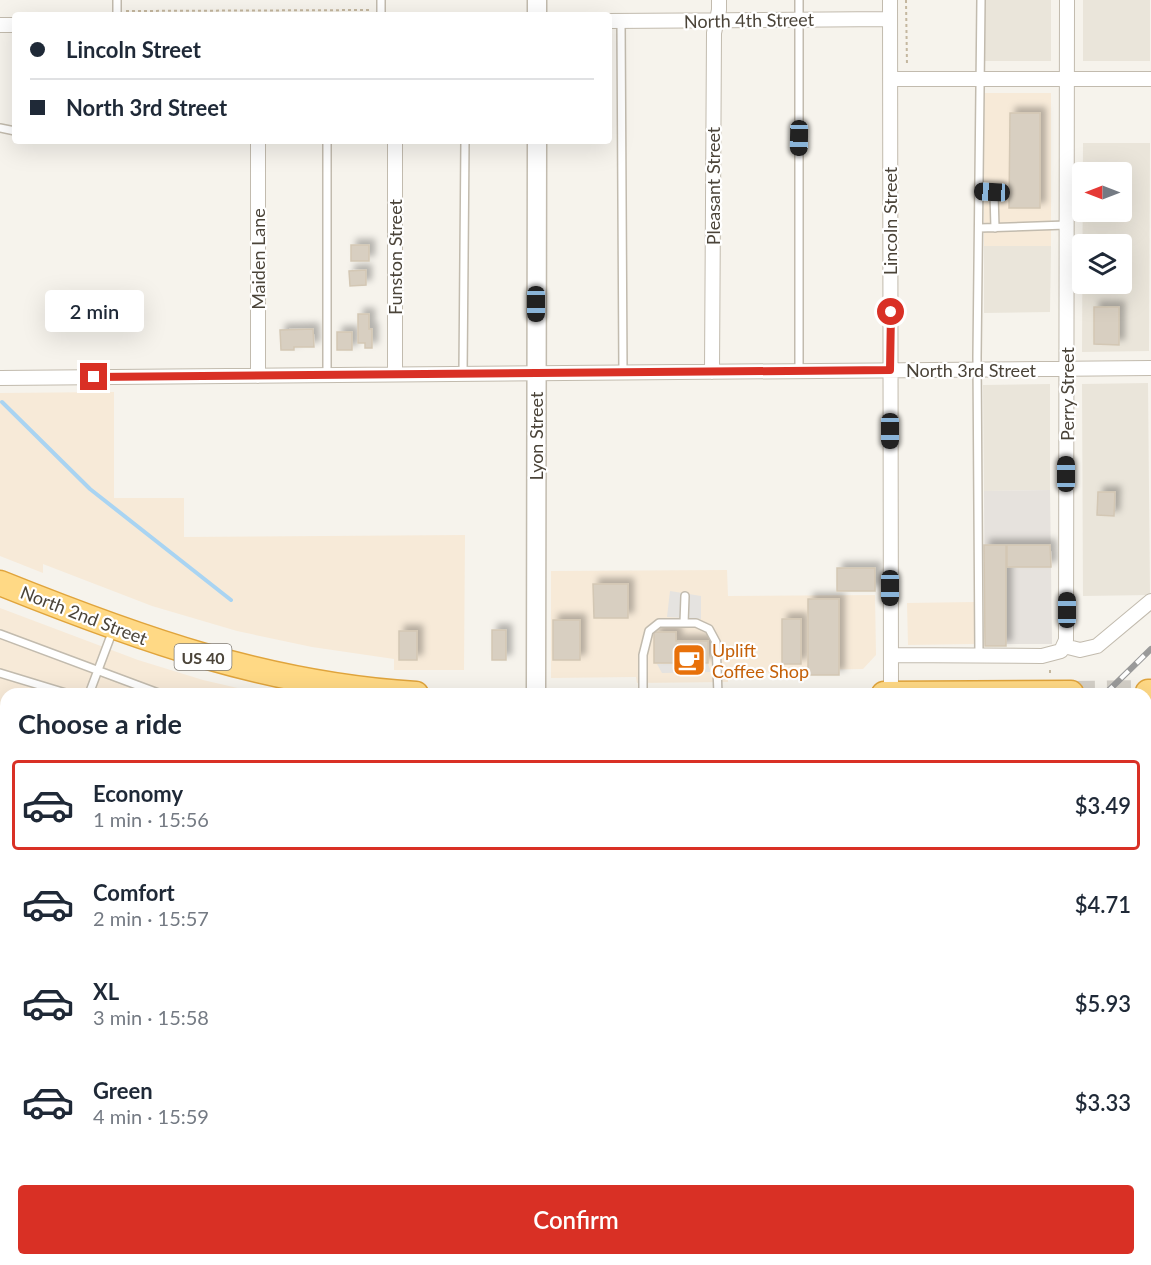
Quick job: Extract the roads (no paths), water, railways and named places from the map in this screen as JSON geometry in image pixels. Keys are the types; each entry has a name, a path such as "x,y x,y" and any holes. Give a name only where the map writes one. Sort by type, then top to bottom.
{"highway":[{"name":"North 2nd Street","path":"0,583 114,627 199,656 266,673 354,688"}],"street":[{"name":"Pleasant Street","path":"712,372 714,33 719,0"},
{"name":"Lincoln Street","path":"890,0 891,688"},
{"name":"Perry Street","path":"1064,646 1067,633 1067,0"},
{"name":"North 4th Street","path":"615,22 890,19"},
{"path":"890,79 1151,79"},
{"name":"Maiden Lane","path":"258,144 258,376"},
{"name":"Funston Street","path":"395,374 396,144"},
{"name":"Lyon Street","path":"536,688 537,144"},
{"name":"North 3rd Street","path":"0,378 1151,368"},
{"path":"891,655 1042,656 1055,654 1064,646 1080,650 1097,646 1151,601"}],"lane":[{"path":"799,0 799,371"},
{"path":"979,656 977,370 981,0"},
{"path":"615,22 623,373"},
{"path":"327,144 327,374"},
{"path":"463,373 465,144"},
{"path":"980,191 994,193 995,228"},
{"path":"980,228 1066,225"},
{"path":"684,623 685,596"},
{"path":"643,688 643,655 649,631 659,623 702,624 713,633 718,650 718,688"},
{"path":"91,688 114,627"},
{"path":"0,634 144,688"},
{"path":"0,673 49,688"}],"waterway":[{"path":"2,402 90,489 231,600"}],"railway":[{"path":"1111,688 1151,649"}],"place":[{"name":"Uplift Coffee Shop","path":"689,660"}]}
